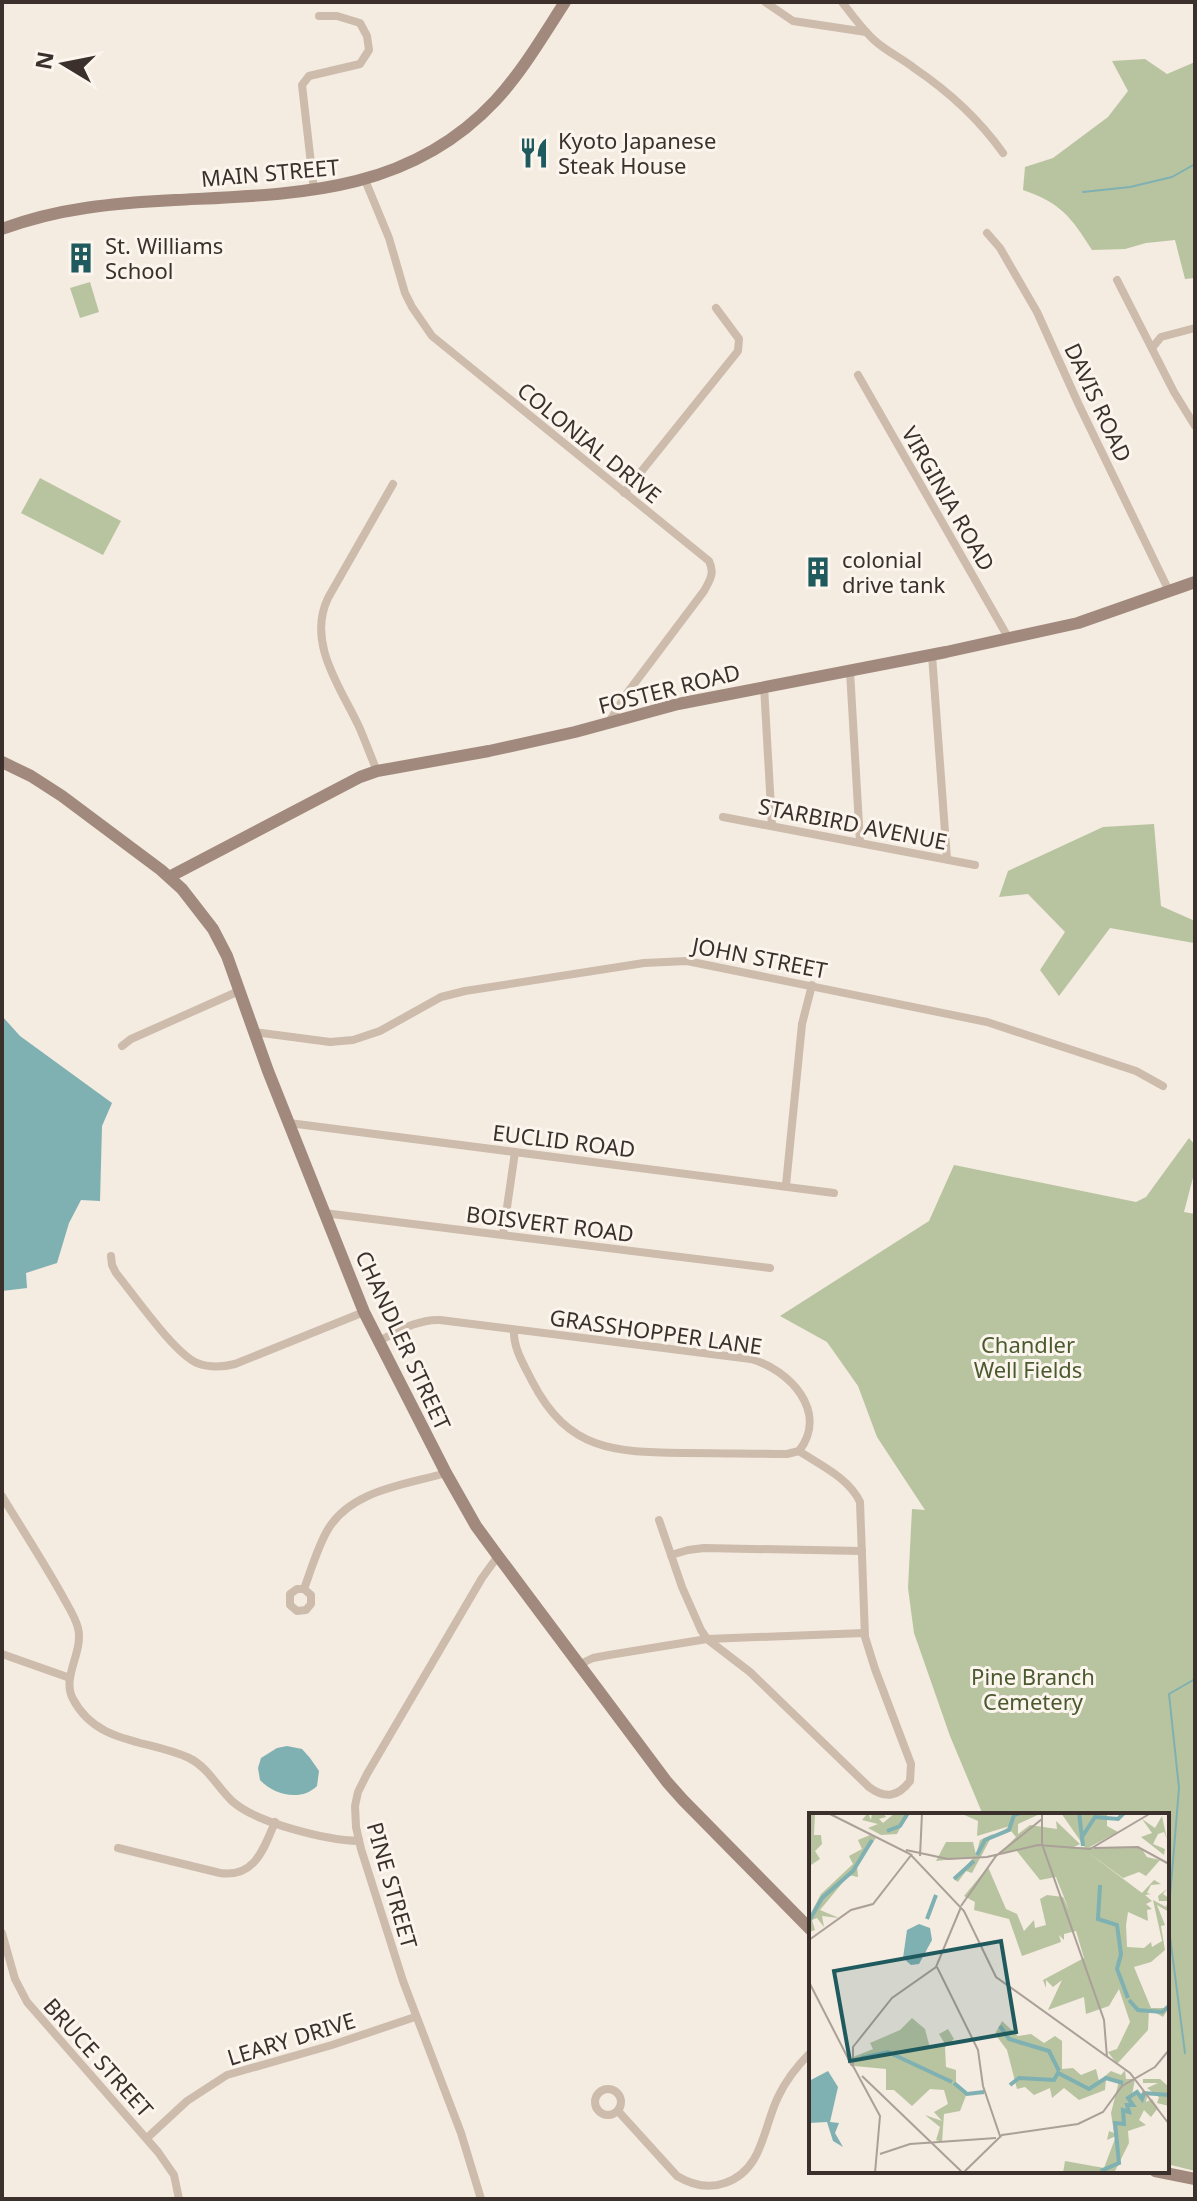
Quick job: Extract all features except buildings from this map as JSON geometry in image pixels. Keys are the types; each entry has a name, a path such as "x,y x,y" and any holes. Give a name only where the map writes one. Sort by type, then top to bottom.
{"main road":[{"name":"MAIN STREET","path":"2,229 84,207 314,190 365,180 399,167 428,153 479,117 507,87 565,2"},
{"name":"FOSTER ROAD","path":"169,877 377,771 575,732 678,704 764,686 1009,639 1078,623 1195,582"},
{"name":"CHANDLER STREET","path":"2,762 31,776 111,831 169,877 213,929 227,956 289,1123 377,1342 476,1526 653,1764 683,1800 809,1928"},
{"path":"1165,2173 1195,2179"}],"street":[{"path":"765,2 793,21 866,32"},
{"path":"842,2 866,32 884,48 948,93 977,120 1003,153"},
{"path":"314,190 302,85 309,76 360,64 369,50 367,36 360,23 337,16 319,16"},
{"name":"COLONIAL DRIVE","path":"365,180 389,238 405,293 432,336 709,561 712,574 704,591 609,722"},
{"name":"DAVIS ROAD","path":"987,233 1000,248 1037,312 1169,591"},
{"path":"1117,280 1195,426"},
{"path":"624,493 738,351 740,343 736,332 716,308"},
{"path":"1152,348 1161,337 1195,328"},
{"name":"VIRGINIA ROAD","path":"858,375 1009,639"},
{"path":"377,771 328,664 321,624 328,598 393,484"},
{"path":"932,655 947,859"},
{"path":"850,671 860,842"},
{"path":"764,686 772,826"},
{"name":"STARBIRD AVENUE","path":"723,817 975,865"},
{"name":"JOHN STREET","path":"254,1032 330,1042 353,1040 380,1031 441,997 465,991 661,961 687,961 987,1022 1136,1071 1163,1086"},
{"path":"786,1185 802,1024 812,985"},
{"path":"122,1046 131,1039 239,991"},
{"name":"EUCLID ROAD","path":"289,1123 834,1193"},
{"path":"503,1235 515,1152"},
{"name":"BOISVERT ROAD","path":"324,1213 770,1268"},
{"path":"111,1256 116,1273 174,1344 202,1365 219,1367 235,1364 364,1312"},
{"name":"GRASSHOPPER LANE","path":"377,1342 416,1324 433,1320 761,1361 787,1378 806,1404 811,1424 809,1435 799,1451"},
{"path":"514,1330 517,1350 546,1405 568,1427 596,1444 622,1451 659,1453 787,1454 799,1451 842,1480 857,1496 861,1507 864,1633 911,1764 910,1781 902,1790 891,1796 881,1795 869,1787 769,1689 707,1639 694,1616 659,1520"},
{"path":"304,1589 328,1529 348,1507 370,1495 446,1473"},
{"path":"2,1496 77,1625 79,1644 70,1689 73,1699 97,1727 120,1738 192,1760 245,1810 324,1837 359,1841"},
{"path":"671,1555 704,1548 862,1551"},
{"name":"PINE STREET","path":"481,2199 461,2133 415,2017 372,1889 359,1841 355,1806 363,1780 498,1556"},
{"path":"578,1665 593,1658 707,1639 864,1633"},
{"path":"2,1654 70,1678"},
{"path":"118,1848 235,1874 254,1862 275,1822"},
{"name":"BRUCE STREET","path":"2,1933 15,1979 27,2002 147,2138 174,2175 179,2199"},
{"name":"LEARY DRIVE","path":"147,2138 187,2101 227,2075 415,2017"},
{"path":"618,2111 677,2176 700,2185 726,2183 737,2178 752,2164 781,2091 809,2054"}],"green space":[{"path":"1145,59 1167,74 1195,62 1195,278 1185,279 1175,240 1125,249 1092,250 1064,212 1047,200 1023,190 1025,167 1053,158 1108,117 1128,91 1112,61"},
{"path":"90,282 99,312 80,318 70,288"},
{"path":"40,478 121,521 103,555 21,513"},
{"path":"1154,824 1161,906 1195,921 1195,945 1110,928 1059,996 1040,970 1065,932 1028,894 999,897 1008,871 1103,827"},
{"path":"1189,1138 1195,1145 1195,1170 1184,1212 1195,1214 1195,2171 1169,2164 1169,1813 982,1813 950,1736 914,1633 908,1588 912,1509 925,1510 877,1437 858,1386 827,1342 780,1316 929,1221 954,1165 1136,1202 1146,1197"}],"water":[{"path":"2,1016 20,1036 112,1103 102,1126 100,1201 81,1200 69,1223 57,1263 26,1273 27,1288 2,1291"},
{"path":"287,1746 302,1749 319,1771 317,1786 311,1791 288,1795 273,1790 260,1780 258,1768 261,1758"}],"waterway":[{"path":"1083,192 1130,187 1172,177 1195,164"},
{"path":"1169,1909 1179,1788 1169,1694 1195,1679"},
{"path":"1169,1929 1185,2053"}],"place":[{"name":"Kyoto Japanese Steak House","path":"534,153"},
{"name":"St. Williams School","path":"81,258"},
{"name":"colonial drive tank","path":"818,572"}],"park label":[{"name":"Chandler Well Fields","path":"1028,1356"},
{"name":"Pine Branch Cemetery","path":"1033,1688"}]}
